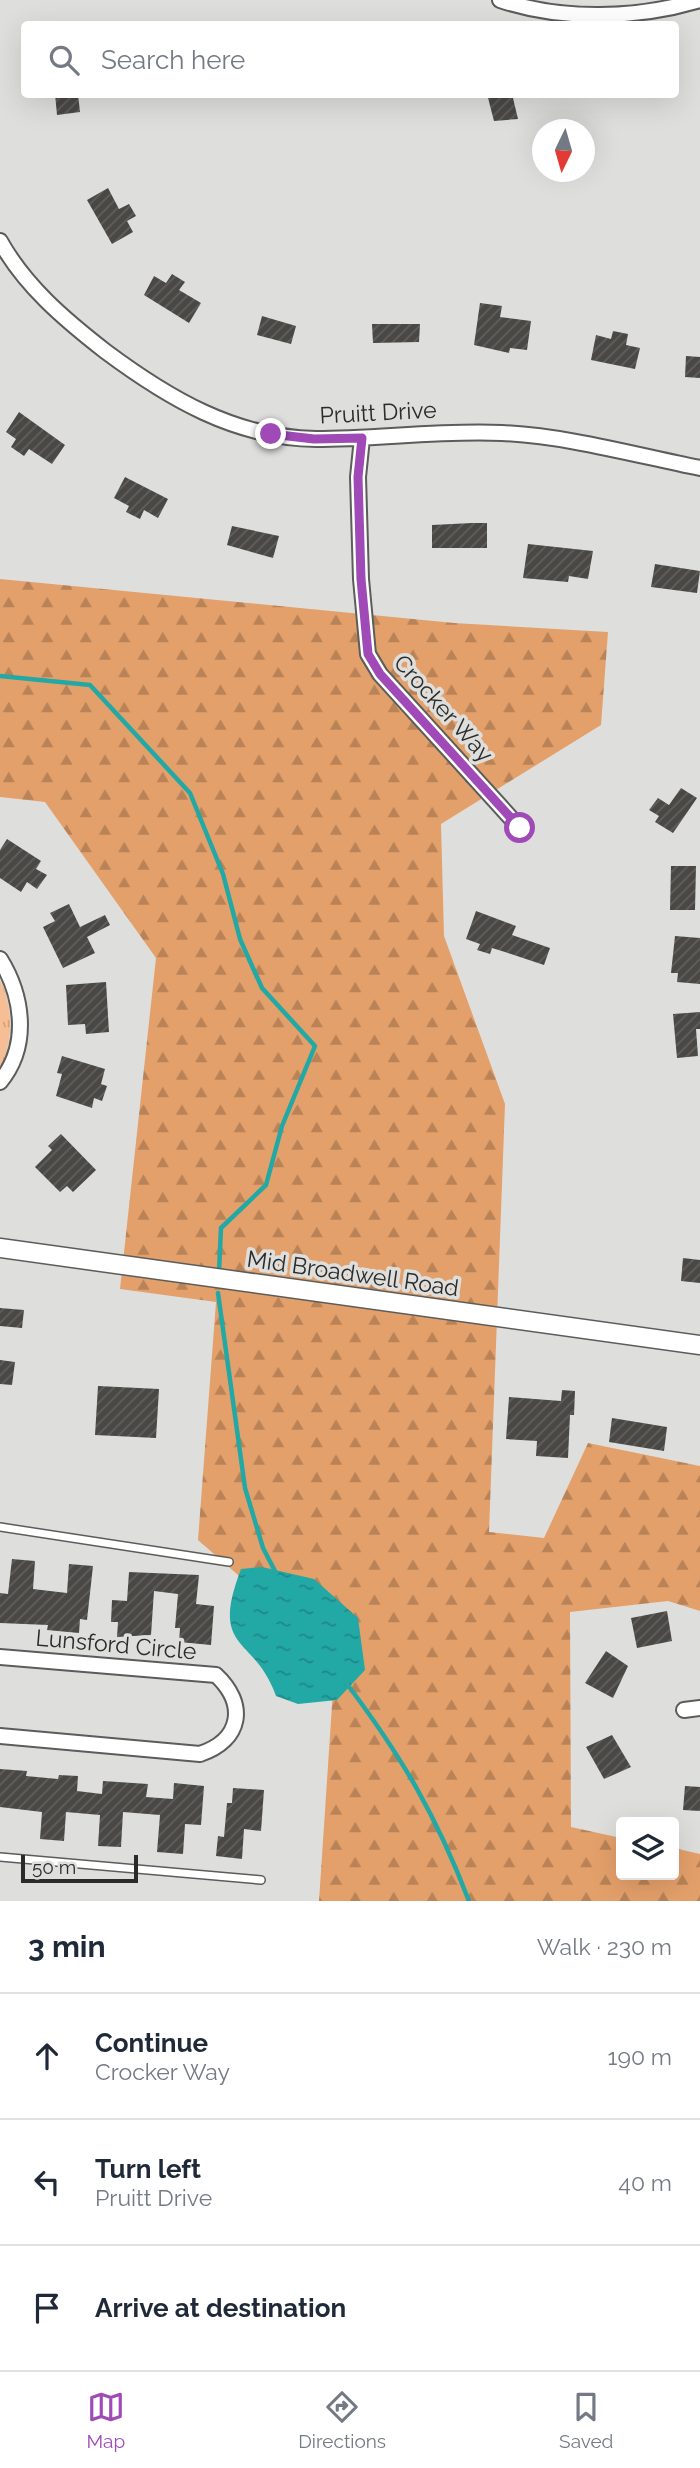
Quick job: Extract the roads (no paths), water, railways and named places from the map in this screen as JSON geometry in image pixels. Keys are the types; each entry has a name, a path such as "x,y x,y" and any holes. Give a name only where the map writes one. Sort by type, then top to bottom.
{"street":[{"path":"499,0 557,12 619,15 700,0"},
{"name":"Pruitt Drive","path":"0,241 33,288 68,323 147,382 184,405 224,422 271,434 314,439 447,432 504,433 559,440 700,468"},
{"name":"Crocker Way","path":"362,438 358,477 361,579 368,654 380,674 520,828"},
{"path":"0,959 19,997 20,1025 13,1062 0,1082"},
{"name":"Mid Broadwell Road","path":"0,1248 700,1345"},
{"name":"Lunsford Circle","path":"0,1657 216,1675 231,1689 236,1709 234,1728 216,1749 201,1754 0,1736"},
{"path":"684,1710 700,1708"}],"lane":[{"path":"0,1527 229,1562"},
{"path":"0,1857 261,1880"}],"water":[{"path":"262,1567 314,1579 358,1618 365,1670 337,1700 298,1704 276,1696 267,1676 238,1641 232,1630 230,1616 232,1596 241,1569"}],"waterway":[{"path":"0,676 90,685 190,793 223,874 240,939 262,988 315,1046 282,1126 266,1185 221,1228 219,1272"},
{"path":"218,1293 245,1488 263,1548 276,1573"},
{"path":"347,1684 385,1737 416,1788 444,1841 469,1901"}]}
